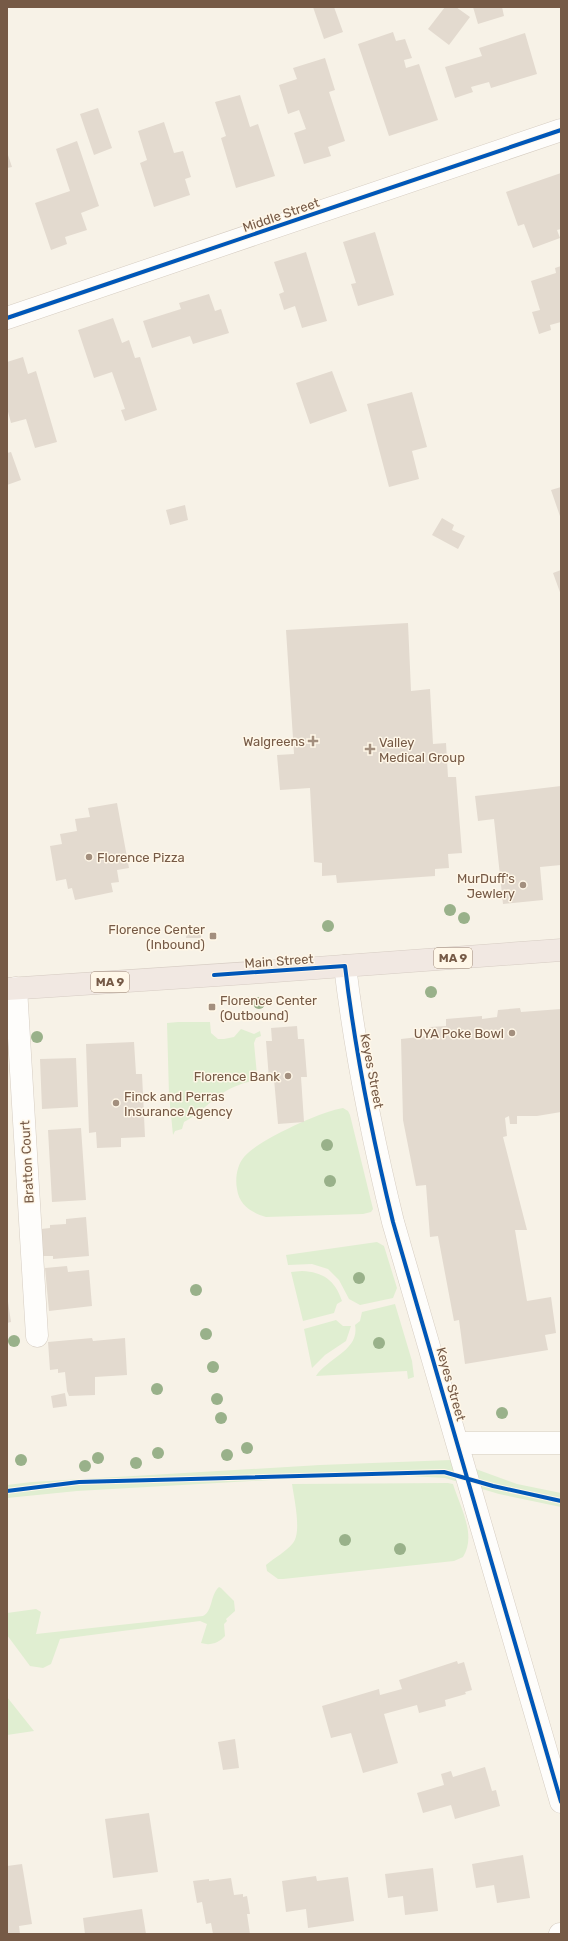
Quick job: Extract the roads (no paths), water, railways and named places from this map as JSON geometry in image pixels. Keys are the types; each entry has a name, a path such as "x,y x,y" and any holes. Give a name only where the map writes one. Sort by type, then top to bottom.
{"highway":[{"name":"Main Street","path":"12,988 561,950"}],"street":[{"name":"Middle Street","path":"7,318 561,130"},
{"name":"Keyes Street","path":"345,966 349,1004 383,1181 561,1802"},
{"name":"Bratton Court","path":"12,988 37,1336"},
{"path":"457,1443 561,1443"}],"place":[{"name":"Walgreens","path":"313,741"},
{"name":"Valley Medical Group","path":"370,749"},
{"name":"Florence Pizza","path":"89,857"},
{"name":"MurDuff's Jewlery","path":"523,885"},
{"name":"Florence Center (Inbound)","path":"213,936"},
{"name":"Florence Center (Outbound)","path":"212,1007"},
{"name":"UYA Poke Bowl","path":"512,1033"},
{"name":"Florence Bank","path":"288,1076"},
{"name":"Finck and Perras Insurance Agency","path":"116,1103"}]}
